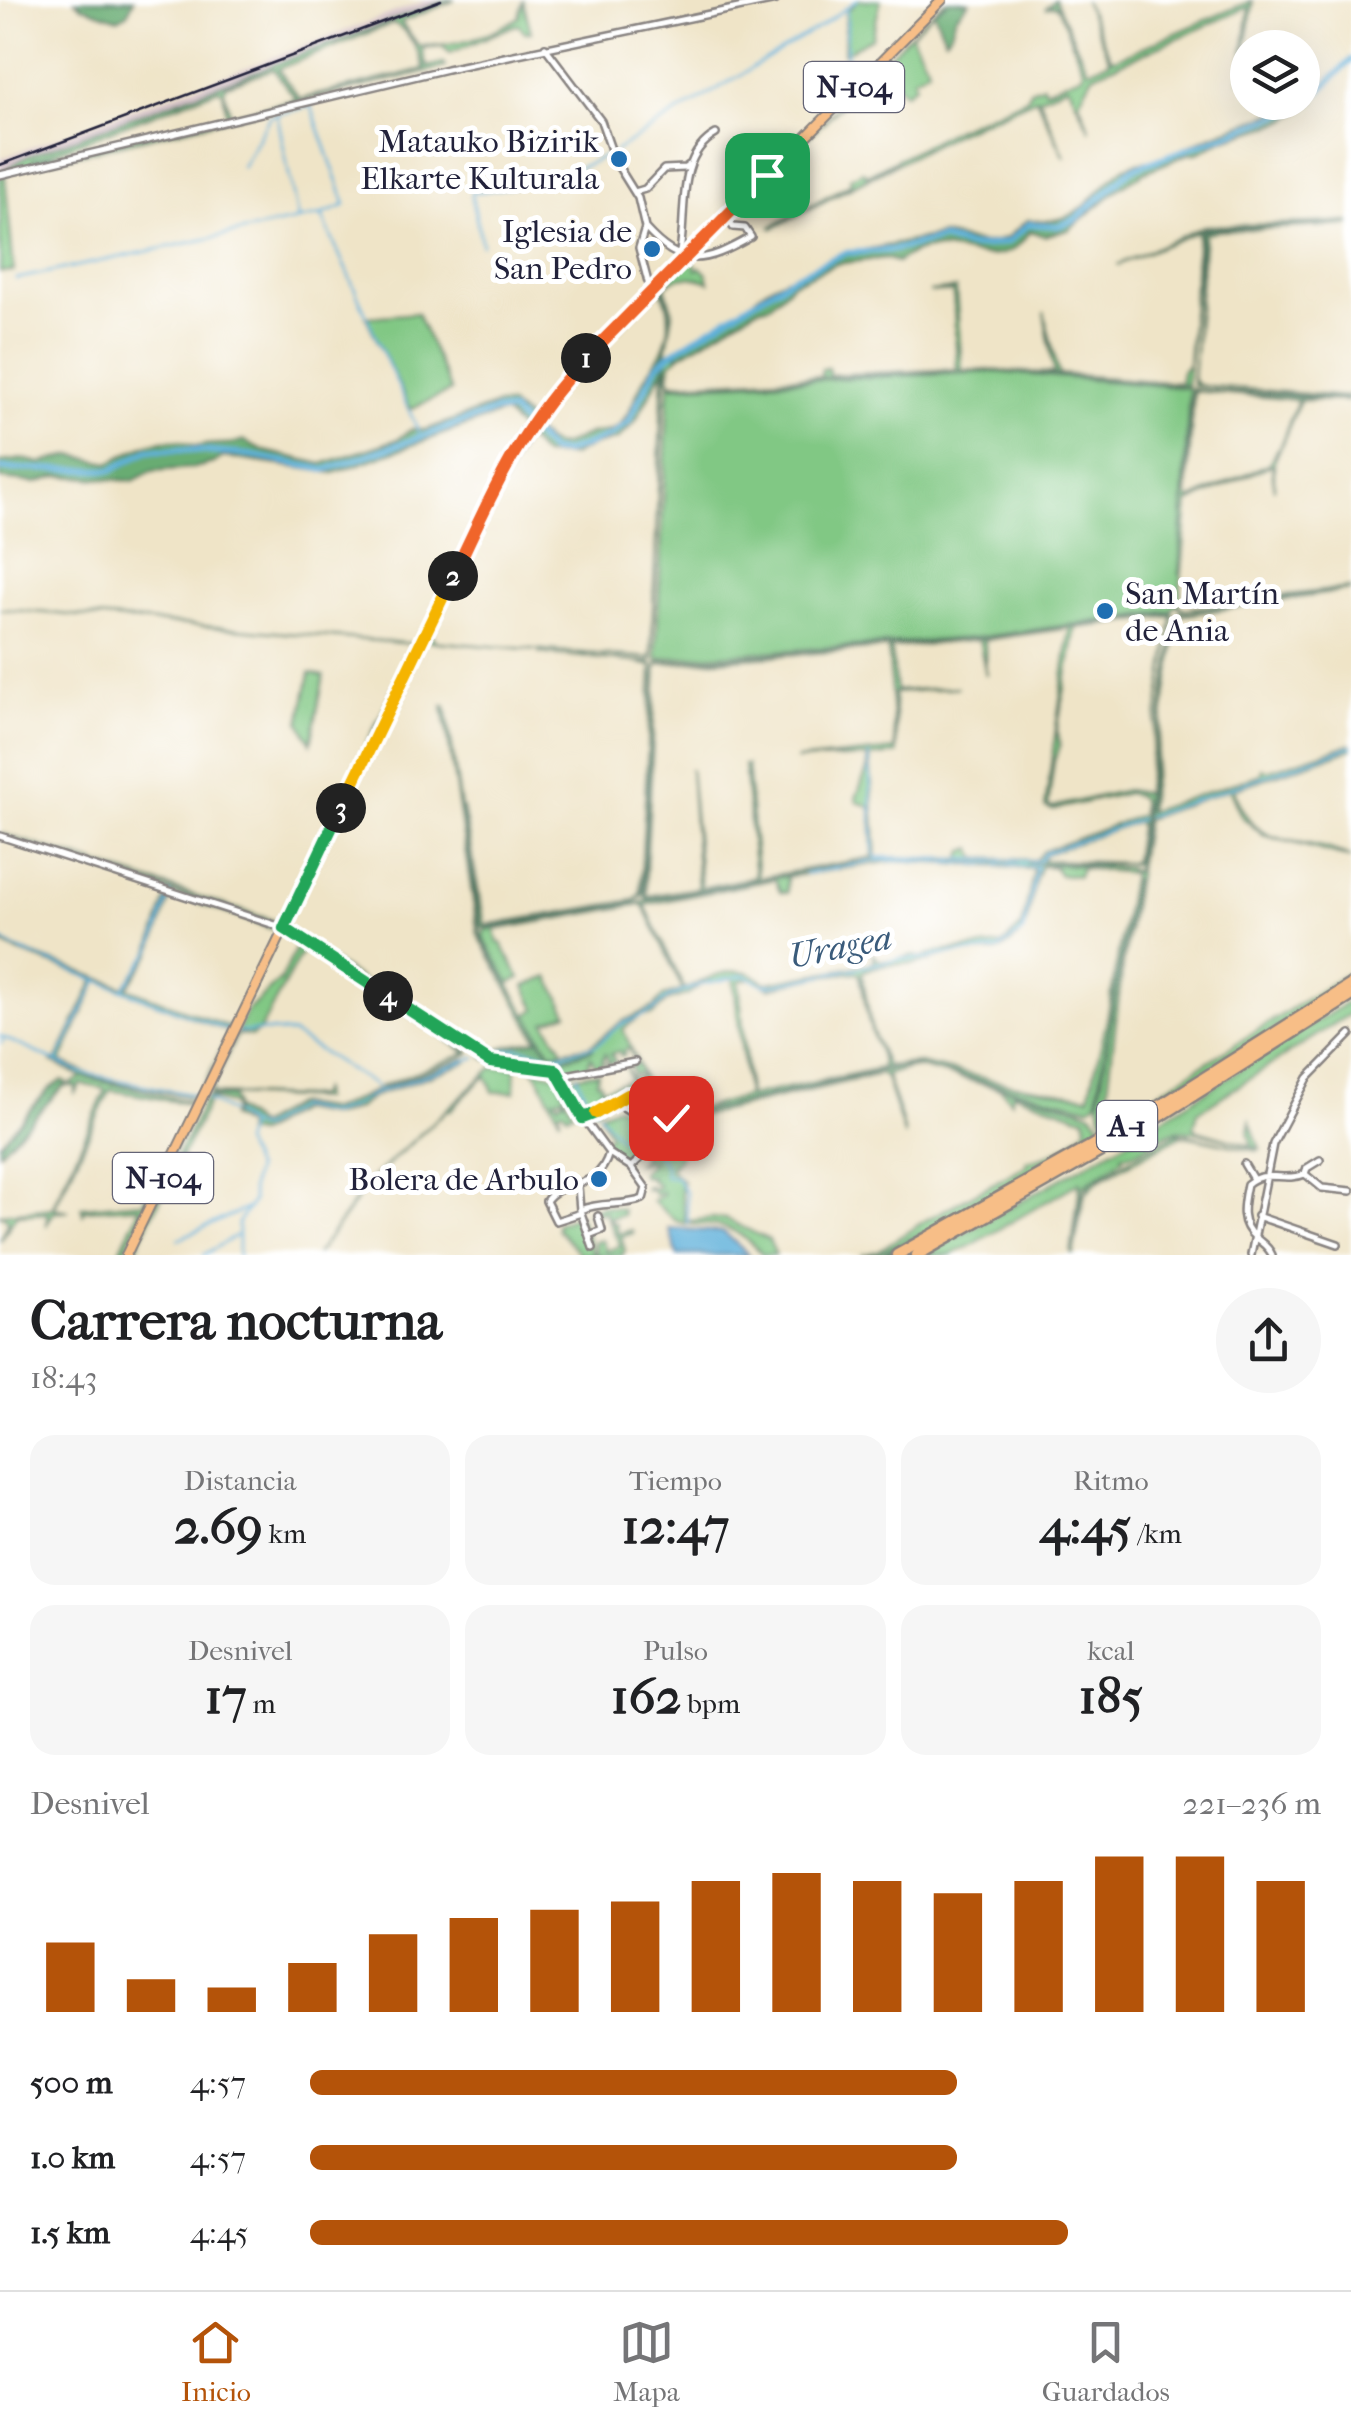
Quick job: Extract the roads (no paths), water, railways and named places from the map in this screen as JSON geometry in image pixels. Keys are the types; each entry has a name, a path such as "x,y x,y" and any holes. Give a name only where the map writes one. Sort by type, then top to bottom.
{"highway":[{"name":"A-1","path":"897,1255 1126,1126 1351,984"},
{"name":"A-1","path":"917,1255 1129,1136 1351,996"}],"main road":[{"name":"N-104","path":"126,1255 517,445 554,392 682,258 942,0"}],"street":[{"path":"0,175 545,47 776,0"},
{"path":"545,47 600,121 615,161 635,192 645,228 662,246 682,258 727,250 750,237 745,228 733,227 727,216"},
{"path":"682,258 690,165 700,147 716,134"},
{"path":"635,192 645,189 669,167 690,165"},
{"path":"645,228 639,248 641,264 648,282 658,285"},
{"path":"705,238 712,254"},
{"path":"0,836 284,928 495,1064 556,1070 583,1118 609,1152 640,1177 646,1196 622,1206 598,1203 556,1221 546,1201 558,1190 578,1186 601,1169 609,1152"},
{"path":"1251,1255 1273,1144 1304,1084 1351,1034"},
{"path":"561,1076 635,1062"},
{"path":"583,1118 627,1095 662,1096 670,1101 671,1118 631,1167"},
{"path":"614,1102 647,1122 656,1140"},
{"path":"1305,1174 1307,1168 1320,1160"},
{"path":"1244,1164 1254,1179"},
{"path":"1272,1255 1243,1220 1247,1184 1265,1173 1292,1179 1305,1174"},
{"path":"1305,1174 1322,1188 1351,1190"},
{"path":"578,1186 581,1212 593,1248"},
{"path":"589,1236 602,1230 598,1216"},
{"path":"1257,1216 1338,1244"}],"water":[{"path":"669,1228 724,1232 749,1255 677,1255"}],"waterway":[{"path":"615,151 821,26 857,0"},
{"path":"813,121 846,86 847,10"},
{"path":"530,430 550,452 564,453 612,435 628,422 657,366 670,354 791,278 845,253 894,250 941,239 971,247 987,246 1008,242 1029,224 1058,226 1076,219 1132,169 1297,109 1351,60"},
{"path":"16,279 321,215 346,205 311,106 270,116 242,167"},
{"path":"277,114 298,219"},
{"path":"482,245 471,193 549,181 610,154"},
{"path":"322,216 366,314"},
{"path":"367,317 421,437"},
{"path":"0,469 112,470 148,450 183,450 249,455 325,470 495,411 512,412 523,423"},
{"name":"Uragea","path":"1146,817 1351,746"},
{"path":"869,756 877,857 1038,861"},
{"name":"Uragea","path":"1038,861 1045,853 1140,819"},
{"path":"805,874 881,860 1037,867"},
{"name":"Uragea","path":"554,1056 596,1045 620,1025 654,1010 667,998 702,984 745,975 764,985 774,985 900,959 998,950 1023,931 1037,866"},
{"path":"123,989 151,951 170,894"},
{"path":"0,938 14,948 230,1031"},
{"path":"58,1060 98,979"},
{"path":"239,1032 293,1034 377,1087"},
{"name":"Uragea","path":"0,1036 79,1072 198,1096"},
{"name":"Uragea","path":"485,1056 517,1048 546,1054"},
{"name":"Uragea","path":"234,1114 248,1126 262,1128 297,1107 330,1114 476,1057"},
{"path":"561,1057 564,1066 572,1071"},
{"path":"577,1076 595,1110"},
{"name":"Uragea","path":"207,1100 230,1112"},
{"path":"599,1114 620,1138 644,1150"},
{"path":"238,1255 238,1223 253,1201 255,1170 243,1143 248,1127"},
{"path":"654,1150 665,1165 665,1176 676,1177 686,1192 688,1224"},
{"path":"178,1239 250,1207"},
{"path":"203,1255 236,1236"}],"railway":[{"path":"0,165 441,0"}],"place":[{"name":"Matauko Bizirik Elkarte Kulturala","path":"619,159"},
{"name":"Iglesia de San Pedro","path":"652,249"},
{"name":"San Martín de Ania","path":"1105,611"},
{"name":"Bolera de Arbulo","path":"599,1179"}]}
